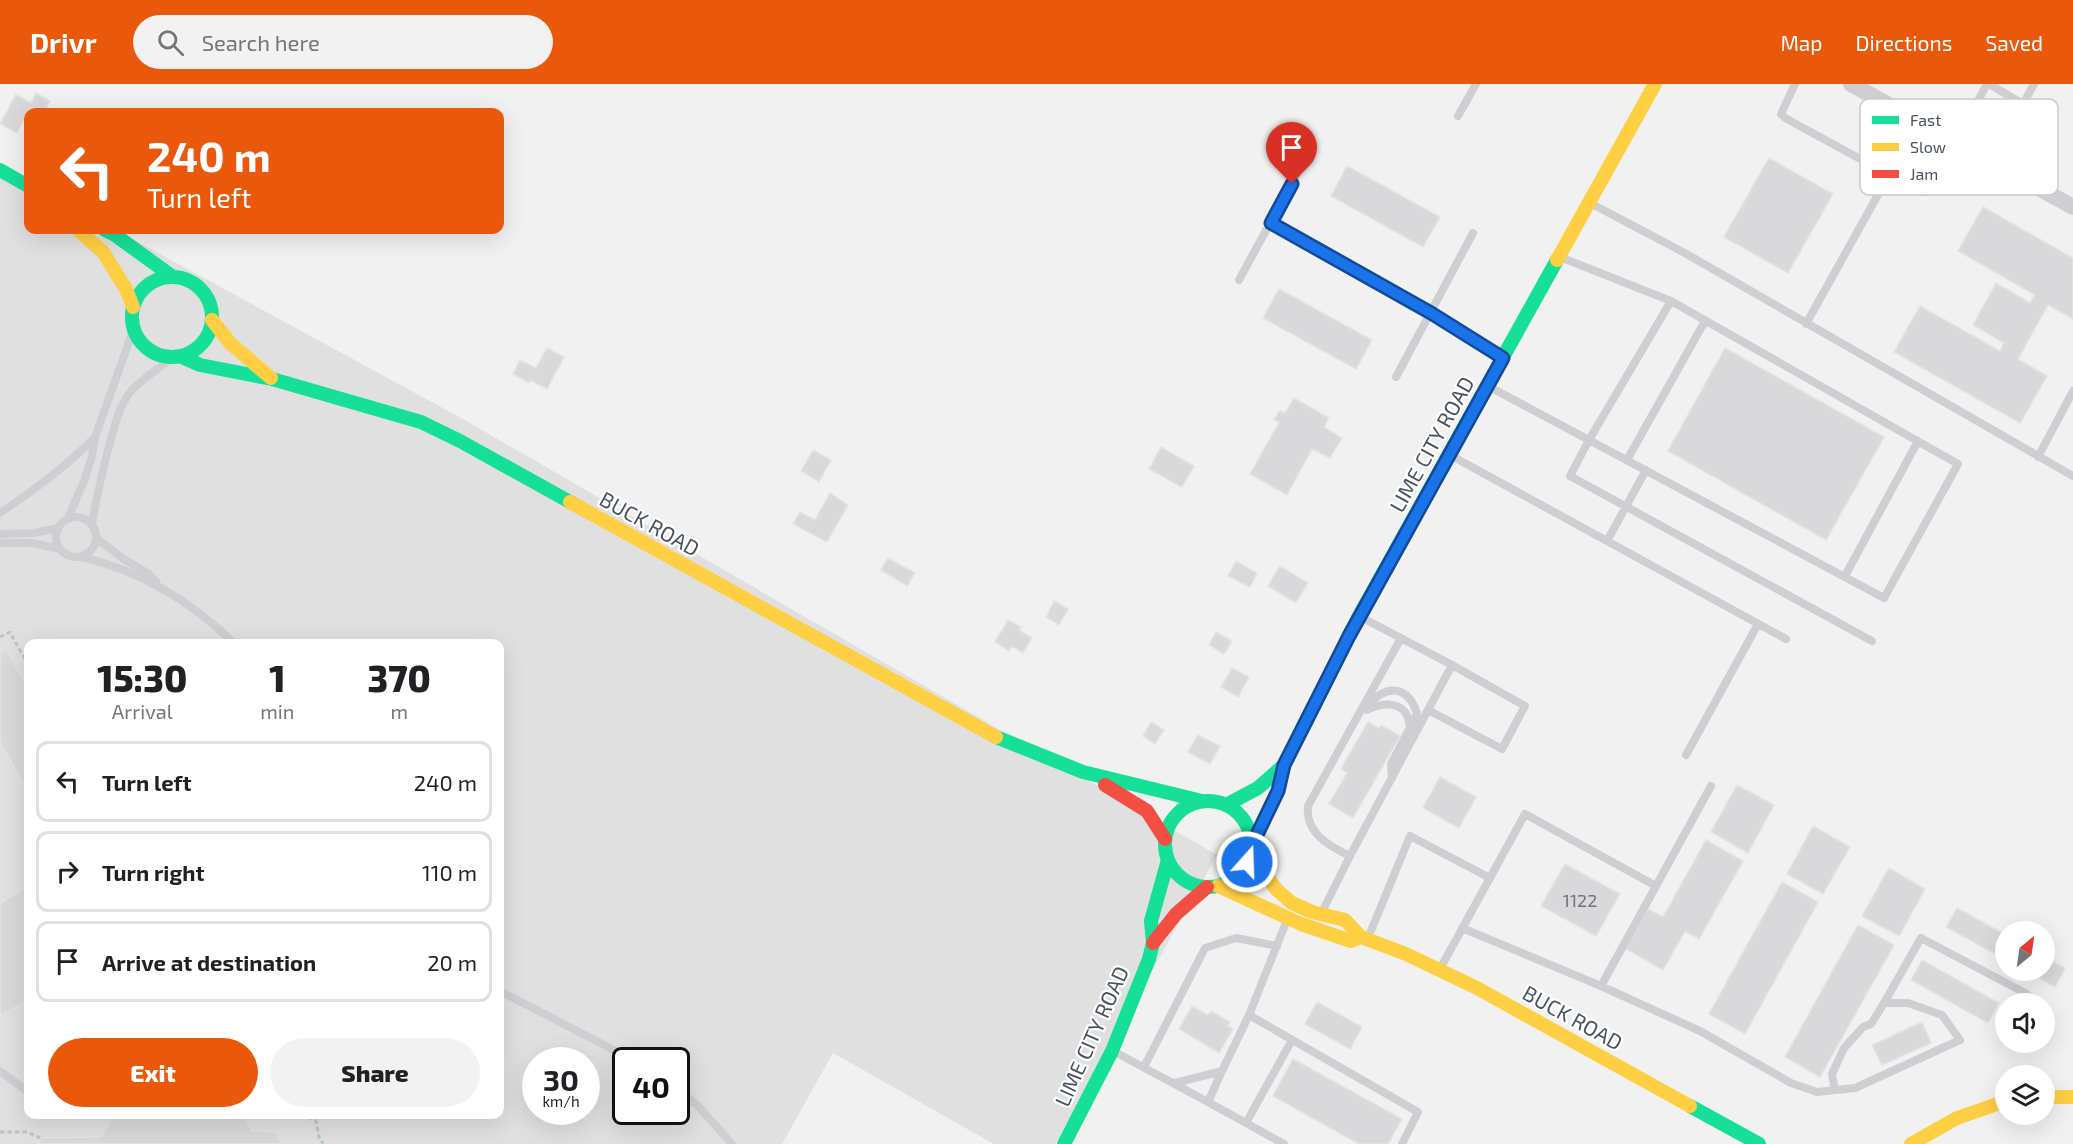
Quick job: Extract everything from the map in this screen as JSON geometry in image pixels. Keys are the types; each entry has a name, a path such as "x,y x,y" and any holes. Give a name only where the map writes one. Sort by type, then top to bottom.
{"main road":[{"name":"LIME CITY ROAD","path":"1250,851 1278,791 1284,765 1359,616 1655,84"},
{"path":"0,170 24,184"},
{"path":"83,234 103,252 126,289 133,307 134,328 138,339 147,348 157,354 176,356 192,352 209,332 212,320 211,307 201,290 186,279 160,278 139,294 133,307"},
{"path":"113,234 173,277"},
{"path":"212,320 230,343 272,379"},
{"name":"BUCK ROAD","path":"176,356 218,370 272,379 421,422 986,733 1083,772 1202,801"},
{"name":"LIME CITY ROAD","path":"1226,805 1258,788 1284,765"},
{"name":"BUCK ROAD","path":"1083,772 1147,811 1165,839"},
{"path":"1212,801 1226,805 1240,816 1247,826 1250,851 1247,862 1240,873 1230,881 1212,886 1191,884 1179,877 1165,853 1168,826 1176,814 1192,804 1212,801"},
{"name":"BUCK ROAD","path":"1250,851 1276,890 1292,903 1320,914 1346,920 1364,938 1440,969 1759,1144"},
{"name":"LIME CITY ROAD","path":"1064,1144 1112,1051 1149,959 1153,943 1151,921 1168,860"},
{"name":"LIME CITY ROAD","path":"1153,943 1176,914 1212,886"},
{"name":"BUCK ROAD","path":"1212,886 1351,941 1364,938"},
{"path":"2055,1097 2073,1097"},
{"path":"1911,1144 1935,1128 1981,1106 1995,1103"}],"street":[{"path":"1851,84 1878,99"},
{"path":"2051,195 2073,207"}],"lane":[{"path":"1458,116 1476,84"},
{"path":"1796,84 1781,114 1860,159"},
{"path":"1979,99 1988,84 2014,99"},
{"path":"2026,99 2034,84"},
{"path":"1239,280 1312,146"},
{"path":"1806,324 1878,195"},
{"path":"1589,203 1683,252 2038,457 2072,474"},
{"path":"1271,223 1431,313 1503,358"},
{"path":"1396,377 1473,233"},
{"path":"1488,386 1884,598 1958,464 1671,301 1560,257"},
{"path":"1671,301 1570,476 1872,641"},
{"path":"1627,460 1705,321"},
{"path":"0,534 34,533 58,528 68,518 87,473 95,436 134,328"},
{"path":"82,557 92,551 96,538 92,524 99,483 117,418 128,396 143,379 176,356"},
{"path":"2038,457 2073,391"},
{"path":"0,513 46,482 95,436"},
{"path":"1845,576 1918,441"},
{"path":"1450,454 1786,639"},
{"path":"1607,542 1646,470"},
{"path":"68,518 82,518 92,524"},
{"path":"58,528 56,540 60,549 68,556 103,562 158,584 203,615 229,639"},
{"path":"96,538 124,560 149,574 158,584"},
{"path":"0,543 32,543 60,549"},
{"path":"1359,616 1525,706 1502,749 1428,710"},
{"path":"1686,755 1758,624"},
{"path":"1350,856 1336,850 1316,834 1309,823 1308,806 1401,638"},
{"path":"1320,914 1452,665"},
{"path":"1313,796 1323,788 1371,701 1383,693 1394,690 1404,692 1413,701 1417,714 1391,765 1392,778"},
{"path":"1366,711 1377,706 1396,705 1409,719 1410,728"},
{"path":"1601,986 1711,786"},
{"path":"1440,969 1525,814 1656,886"},
{"path":"1364,938 1410,836 1490,878"},
{"path":"1208,1102 1249,1015 1288,918"},
{"path":"1462,928 1601,986 1700,1031 1791,1083 1817,1092 1855,1088 1960,1040 1942,1014 1908,1003 1884,1003"},
{"path":"1144,1066 1205,948 1236,938 1277,946"},
{"path":"1835,1090 1832,1074 1844,1048 1863,1027 1871,1024 1921,938 2025,993"},
{"path":"504,993 612,1049"},
{"path":"1249,1015 1418,1112 1402,1144"},
{"path":"1246,1123 1292,1040"},
{"path":"1112,1051 1144,1066 1284,1144"},
{"path":"0,1071 24,1089"},
{"path":"1175,1083 1222,1071"},
{"path":"690,1099 732,1144"}],"path":[{"path":"0,637 10,632 24,657"},
{"path":"312,1119 316,1121 323,1144"},
{"path":"0,1132 27,1132 40,1138"}],"shaded area":[{"path":"0,165 24,179 24,234 123,234 463,419 1217,855 1055,1144 994,1144 833,1053 782,1144 0,1144"}],"building":[{"path":"36,93 50,101 46,108 24,108 24,120 17,133 0,124 16,94 31,103"},
{"path":"1769,158 1833,194 1788,273 1724,237"},
{"path":"1347,166 1440,217 1423,247 1331,196"},
{"path":"1983,207 2073,258 2073,319 2048,305 2018,359 2047,376 2020,423 1894,352 1920,306 2000,351 2004,343 1973,325 1996,283 2030,303 2035,295 1958,251"},
{"path":"1279,289 1372,340 1356,369 1263,318"},
{"path":"547,348 564,357 547,389 513,374 520,360 536,368"},
{"path":"1725,348 1884,437 1826,540 1668,451"},
{"path":"1294,398 1329,418 1324,427 1342,438 1330,458 1312,449 1287,495 1250,474 1279,423 1274,419 1280,411 1285,413"},
{"path":"1161,447 1194,466 1182,487 1149,469"},
{"path":"813,450 831,460 819,482 801,471"},
{"path":"830,493 848,505 827,542 793,524 800,512 815,520"},
{"path":"888,558 915,573 907,586 881,570"},
{"path":"1236,561 1257,573 1250,587 1228,576"},
{"path":"1280,566 1308,583 1296,603 1268,586"},
{"path":"1054,601 1068,609 1059,625 1046,617"},
{"path":"1008,620 1021,627 1019,630 1032,638 1023,653 1012,646 1009,651 995,642"},
{"path":"1216,632 1232,641 1224,654 1209,645"},
{"path":"6,649 24,681 24,784 0,742 0,653"},
{"path":"1232,668 1249,677 1238,697 1221,687"},
{"path":"1151,722 1164,730 1155,744 1143,736"},
{"path":"1368,722 1379,728 1381,725 1400,736 1353,818 1329,804 1347,773 1341,769"},
{"path":"1198,735 1220,746 1210,764 1188,752"},
{"path":"1440,777 1476,797 1459,828 1423,808"},
{"path":"1737,785 1774,805 1748,853 1711,832"},
{"path":"1813,826 1850,847 1823,894 1787,874"},
{"path":"1706,840 1743,861 1699,939 1685,931 1663,970 1626,949 1648,909 1663,917"},
{"path":"1565,864 1620,894 1596,936 1541,906"},
{"path":"1889,868 1925,889 1899,936 1862,916"},
{"path":"1782,882 1818,902 1745,1034 1709,1014"},
{"path":"24,888 24,1002 0,1016 0,903"},
{"path":"1957,908 1995,929 1995,954 1946,927"},
{"path":"1858,925 1894,945 1820,1077 1785,1057"},
{"path":"1922,960 1995,1001 1995,1010 1988,1023 1911,980"},
{"path":"2055,963 2065,968 2055,987 2044,981 2055,981"},
{"path":"1317,1002 1362,1027 1350,1049 1305,1024"},
{"path":"1192,1006 1208,1015 1211,1011 1230,1022 1228,1026 1233,1029 1219,1053 1179,1029"},
{"path":"1922,1022 1931,1043 1882,1065 1872,1045"},
{"path":"1293,1059 1402,1119 1388,1144 1359,1144 1273,1096"},
{"path":"111,1119 245,1119 252,1131 276,1132 283,1144 40,1144 40,1138 101,1137"}],"traffic: fast":[{"path":"0,170 24,184"},
{"path":"113,234 173,277"},
{"path":"1341,652 1557,260"},
{"path":"172,277 187,280 200,289 209,302 212,317 209,332 200,345 187,354 172,357 157,354 144,345 135,332 132,317 135,302 144,289 157,280 172,277"},
{"path":"180,356 200,365 272,379 421,422 570,502"},
{"path":"996,737 1083,772 1202,801"},
{"path":"1226,805 1258,788 1284,765"},
{"path":"1208,801 1232,808 1244,820 1251,844 1244,868 1232,880 1208,887 1184,880 1172,868 1165,844 1172,820 1184,808 1208,801"},
{"path":"1064,1144 1112,1051 1149,959 1153,943 1151,921 1168,860"},
{"path":"1690,1106 1759,1144"}],"traffic: slow":[{"path":"1557,260 1655,84"},
{"path":"83,234 103,252 126,289 133,307"},
{"path":"212,320 230,343 271,378"},
{"path":"570,502 996,737"},
{"path":"1249,854 1277,890 1292,903 1312,912 1345,920 1361,937 1406,954 1477,988 1690,1106"},
{"path":"1218,886 1301,924 1351,941 1361,937"},
{"path":"2055,1097 2073,1097"},
{"path":"1911,1144 1957,1118 1995,1105"}],"traffic: jam":[{"path":"1250,849 1278,791 1284,765 1341,652"},
{"path":"1105,785 1147,811 1165,839"},
{"path":"1153,943 1176,914 1207,887"}],"route":[{"path":"1247,862 1250,849 1278,791 1284,765 1359,616 1503,358 1431,313 1271,223 1292,184"}]}
